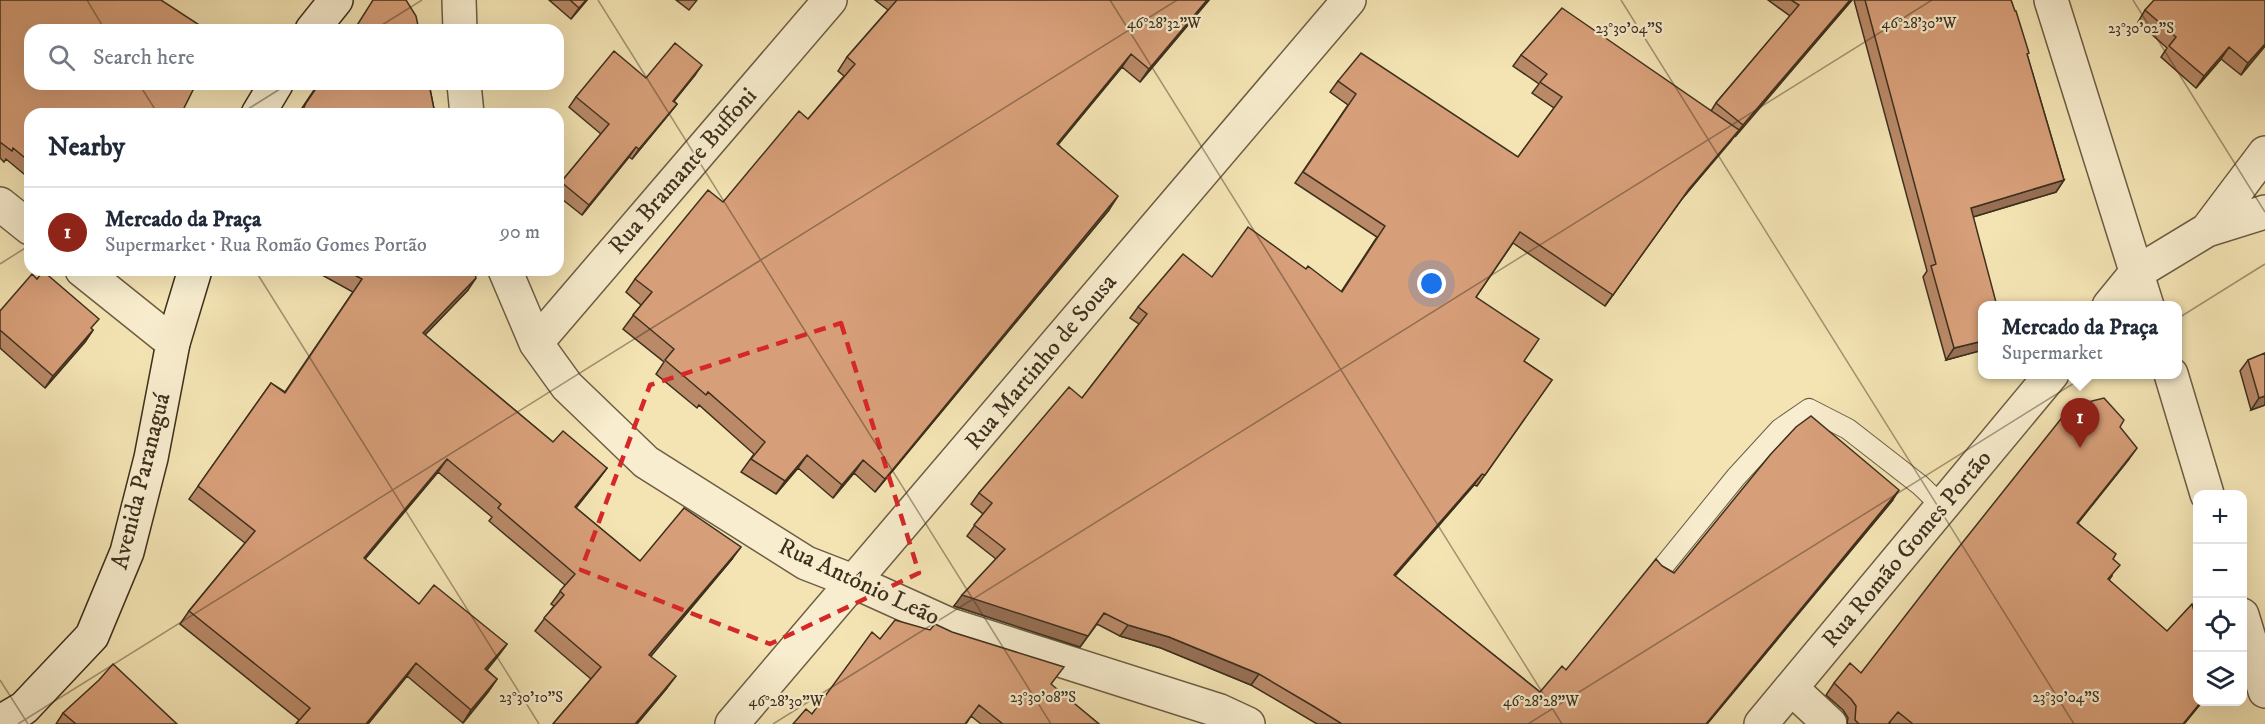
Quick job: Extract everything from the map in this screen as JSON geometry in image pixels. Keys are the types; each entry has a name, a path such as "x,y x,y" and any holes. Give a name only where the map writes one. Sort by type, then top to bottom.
{"street":[{"path":"317,24 336,0"},
{"path":"459,0 460,24"},
{"name":"Rua Bramante Buffoni","path":"537,343 830,0"},
{"name":"Rua Martinho de Sousa","path":"732,724 1349,0"},
{"path":"2051,0 2145,301"},
{"path":"262,108 272,90"},
{"path":"465,90 466,108"},
{"path":"2207,230 2265,153"},
{"path":"0,204 24,223"},
{"path":"2113,301 2136,273 2207,230 2265,212"},
{"path":"89,276 173,343"},
{"name":"Avenida Paranaguá","path":"0,722 24,708 92,636 128,552 151,458 173,343 193,276"},
{"name":"Rua Antônio Leão","path":"508,276 537,343 567,386 646,462 806,563 855,582 950,625 1220,711 1248,724"},
{"name":"Rua Romão Gomes Portão","path":"1761,724 2049,379"},
{"path":"2172,379 2206,490"},
{"path":"2247,632 2265,691"},
{"path":"1791,688 1830,724"}],"lane":[{"path":"1662,568 1736,477 1780,429 1809,409 1848,429 1920,485 1942,506"}],"highlighted area":[{"path":"841,323 919,573 770,644 581,570 650,385"}],"building":[{"path":"0,0 161,0 198,24 24,24 24,90 193,90 184,108 24,108 24,157 13,148 12,151 0,142"},
{"path":"373,0 406,0 416,16 418,24 358,24"},
{"path":"570,0 586,0 579,8"},
{"path":"897,0 1207,0 1149,69 1131,54 1057,144 1118,196 885,479 863,460 842,485 807,455 785,481 751,459 765,442 708,392 706,395 665,360 674,349 633,315 652,292 635,279 708,190 723,202 799,111 808,119 855,64 847,57"},
{"path":"1791,0 1850,0 1743,125 1716,103 1799,5"},
{"path":"1865,0 2011,0 2029,53 2027,54 2064,180 1971,208 1996,301 1978,301 1978,342 1954,348 1931,266 1936,264"},
{"path":"2154,0 2265,0 2265,44 2248,63 2229,47 2204,76 2169,46 2176,37 2145,10"},
{"path":"1562,8 1739,130 1689,189 1613,295 1520,232 1476,297 1539,339 1524,361 1552,380 1485,475 1482,474 1394,575 1540,692 1562,666 1566,670 1656,559 1662,566 1674,573 1770,455 1796,427 1811,416 1899,490 1706,724 1342,724 1259,674 1169,637 1128,625 1104,613 1088,636 962,595 1005,549 974,525 992,503 979,493 1069,387 1082,398 1147,314 1138,307 1183,254 1212,277 1248,227 1306,269 1308,266 1342,292 1385,226 1303,172 1356,94 1338,81 1361,53 1518,157 1562,97 1540,82 1547,74 1521,55"},
{"path":"675,43 702,65 673,101 677,104 639,149 636,147 589,205 564,184 564,178 609,124 576,97 614,51 646,78"},
{"path":"315,90 430,90 434,108 304,108"},
{"path":"30,276 37,279 39,276 49,276 99,319 91,328 93,330 53,376 0,330 0,311"},
{"path":"356,276 476,276 423,333 553,442 563,431 607,468 575,507 640,561 684,508 741,547 649,655 676,676 635,724 553,724 601,667 544,618 564,595 560,591 575,574 498,508 501,504 447,459 364,558 419,604 434,585 507,644 485,669 497,679 471,710 416,663 366,724 296,724 310,708 189,611 255,531 198,486 271,383 285,393 362,279"},
{"path":"2265,353 2265,396 2259,398 2248,360"},
{"path":"2104,398 2124,420 2120,427 2137,448 2077,523 2116,554 2113,559 2120,565 2108,579 2167,631 2192,604 2193,706 2198,706 2183,724 1913,724 1898,712 1888,724 1859,724 1855,720 1856,706 1834,683 1850,663 1861,673 2064,415 2084,403"},
{"path":"895,620 930,630 935,624 952,632 1064,667 1051,684 1099,724 1003,724 979,705 965,724 793,724 806,709 812,714 872,632 880,639"},
{"path":"113,664 177,724 76,724 63,713"}],"place":[{"name":"Mercado da Praça","path":"2080,448"}]}
